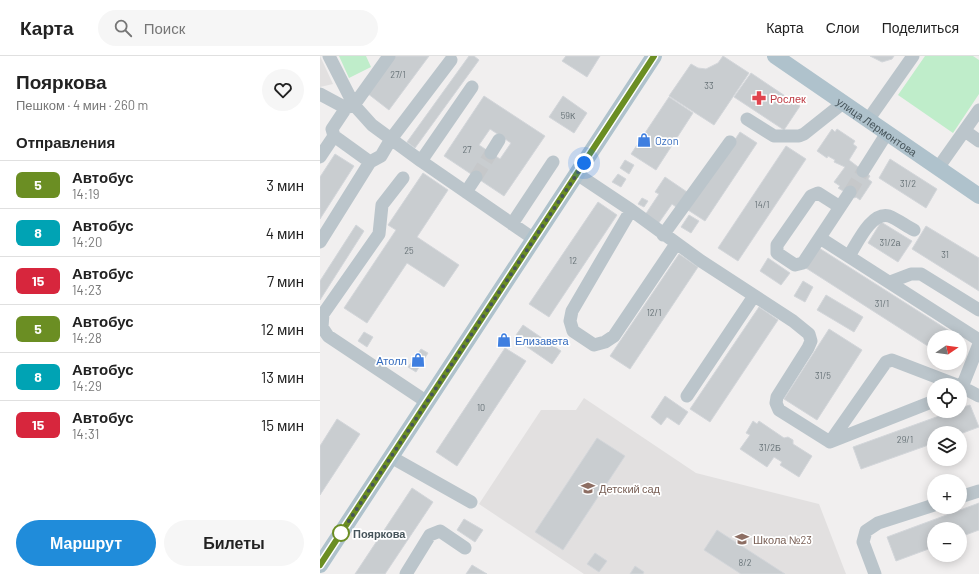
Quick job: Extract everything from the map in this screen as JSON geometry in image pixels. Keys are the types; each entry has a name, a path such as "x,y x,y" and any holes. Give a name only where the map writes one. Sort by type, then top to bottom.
{"main road":[{"path":"320,565 654,56"},
{"name":"улица Лермонтова","path":"778,57 979,196"}],"lane":[{"path":"329,56 350,106"},
{"path":"370,162 334,136 332,129 389,56"},
{"path":"868,120 913,56"},
{"path":"320,242 370,162 381,156 391,139 451,60"},
{"path":"421,160 472,87"},
{"path":"321,96 350,106 391,139 534,239"},
{"path":"747,119 774,136 799,136 804,134 843,103"},
{"path":"938,168 979,110"},
{"path":"965,131 979,141"},
{"path":"863,171 887,133"},
{"path":"320,157 334,136"},
{"path":"491,153 499,140"},
{"path":"663,235 730,142"},
{"path":"512,224 553,162"},
{"path":"577,174 631,210 676,244 793,321 809,334 811,341 808,348 777,397 776,404 779,410 830,442"},
{"path":"466,192 476,177"},
{"path":"403,178 382,205 379,234 323,314 322,327 328,336 427,402"},
{"path":"840,207 818,193 811,196 777,245 777,253 795,265 803,262 820,238 850,192"},
{"path":"631,210 572,311 570,321 573,331 594,345 605,342 614,336 676,244"},
{"path":"849,256 872,220 881,216 889,216 914,230"},
{"path":"820,238 979,340"},
{"path":"890,282 911,274 921,274 979,310"},
{"path":"687,396 754,296"},
{"path":"964,378 979,344"},
{"path":"830,442 886,362 889,360 939,378"},
{"path":"967,390 979,396"},
{"path":"830,442 927,404"},
{"path":"391,457 471,502"},
{"path":"967,495 979,491"},
{"path":"875,574 863,542 866,531 878,523 927,507"},
{"path":"406,574 430,535 440,532 465,548"}],"shaded area":[{"path":"320,56 333,84 320,87"},
{"name":"Детский сад","path":"584,398 696,473 819,504 846,574 584,574 479,504 541,410 576,410"}],"green space":[{"path":"339,56 366,56 371,67 349,78"},
{"path":"925,56 973,56 979,60 979,94 953,133 898,95"}],"building":[{"path":"394,56 429,56 389,110 367,93"},
{"path":"469,56 474,56 479,60 415,148 407,142"},
{"path":"566,56 600,56 587,77 562,61"},
{"path":"723,56 749,73 714,125 669,96 691,64 698,68 706,69 718,63"},
{"path":"870,56 894,56 892,59 882,62"},
{"path":"751,73 800,106 784,130 734,97"},
{"path":"484,96 545,136 504,196 444,156","holes":["490,129 511,143 500,159 479,145"]},
{"path":"563,96 587,113 574,133 549,117"},
{"path":"669,97 693,113 656,170 631,154"},
{"path":"832,129 835,132 837,129 855,141 853,144 857,147 849,160 870,176 868,179 872,182 860,200 838,188 840,186 834,182 845,167 817,151"},
{"path":"740,132 757,143 705,221 688,210"},
{"path":"786,146 806,159 738,261 718,248"},
{"path":"335,154 354,166 320,219 320,177"},
{"path":"890,159 937,189 926,208 879,178"},
{"path":"625,160 634,165 629,174 620,168"},
{"path":"423,173 448,190 417,237 459,265 444,287 407,263 367,323 344,308 396,230 388,225"},
{"path":"618,174 626,179 621,187 612,182"},
{"path":"665,177 687,192 676,207 672,204 658,224 645,215 659,194 655,192"},
{"path":"642,198 648,201 644,207 638,204"},
{"path":"598,202 617,215 549,317 529,304"},
{"path":"689,215 699,221 691,233 681,227"},
{"path":"881,222 912,241 898,262 868,243"},
{"path":"356,225 364,231 320,300 320,281"},
{"path":"926,226 979,258 979,291 912,249"},
{"path":"819,248 948,330 927,330 927,346 806,268"},
{"path":"679,254 698,267 630,369 610,356"},
{"path":"768,258 790,273 781,285 760,271"},
{"path":"803,281 813,287 805,302 794,296"},
{"path":"826,295 863,317 854,332 817,310"},
{"path":"759,307 778,320 710,422 690,409"},
{"path":"523,325 561,351 552,364 514,338"},
{"path":"829,329 862,350 817,420 784,399"},
{"path":"364,332 373,337 367,347 358,341"},
{"path":"505,348 526,361 457,466 436,452"},
{"name":"Атолл","path":"421,349 428,353 416,372 408,367"},
{"path":"665,396 688,412 679,425 667,417 661,425 651,417"},
{"path":"970,405 979,427 967,431 967,426 927,426 927,445 861,469 853,447 934,418 967,418 967,406"},
{"path":"337,419 360,434 320,495 320,446"},
{"path":"753,421 757,424 759,421 784,438 788,437 793,440 793,444 812,456 799,477 780,465 782,462 774,457 767,467 740,449 750,435 746,433"},
{"path":"597,438 625,456 563,550 535,532"},
{"path":"412,488 433,502 385,574 355,574"},
{"path":"979,503 979,530 967,534 967,522 928,522 949,514 967,514 967,507"},
{"path":"464,519 483,530 475,542 457,530"},
{"path":"927,522 927,550 896,561 887,537"},
{"path":"717,530 785,574 741,574 704,550"},
{"path":"595,553 607,561 599,572 587,564"},
{"path":"472,565 487,574 466,574"},
{"path":"635,566 644,572 643,574 630,574"}],"tunnel":[{"path":"476,177 491,153"},
{"path":"850,192 863,171"}],"bus line":[{"name":"5","path":"320,565 654,56"}],"place":[{"name":"Рослек","path":"759,98"},
{"name":"Ozon","path":"644,140"},
{"name":"Елизавета","path":"504,340"},
{"name":"Атолл","path":"418,360"},
{"name":"Детский сад","path":"588,488"},
{"name":"Пояркова","path":"341,533"},
{"name":"Школа №23","path":"742,539"}],"route":[{"path":"341,533 584,163"}]}
